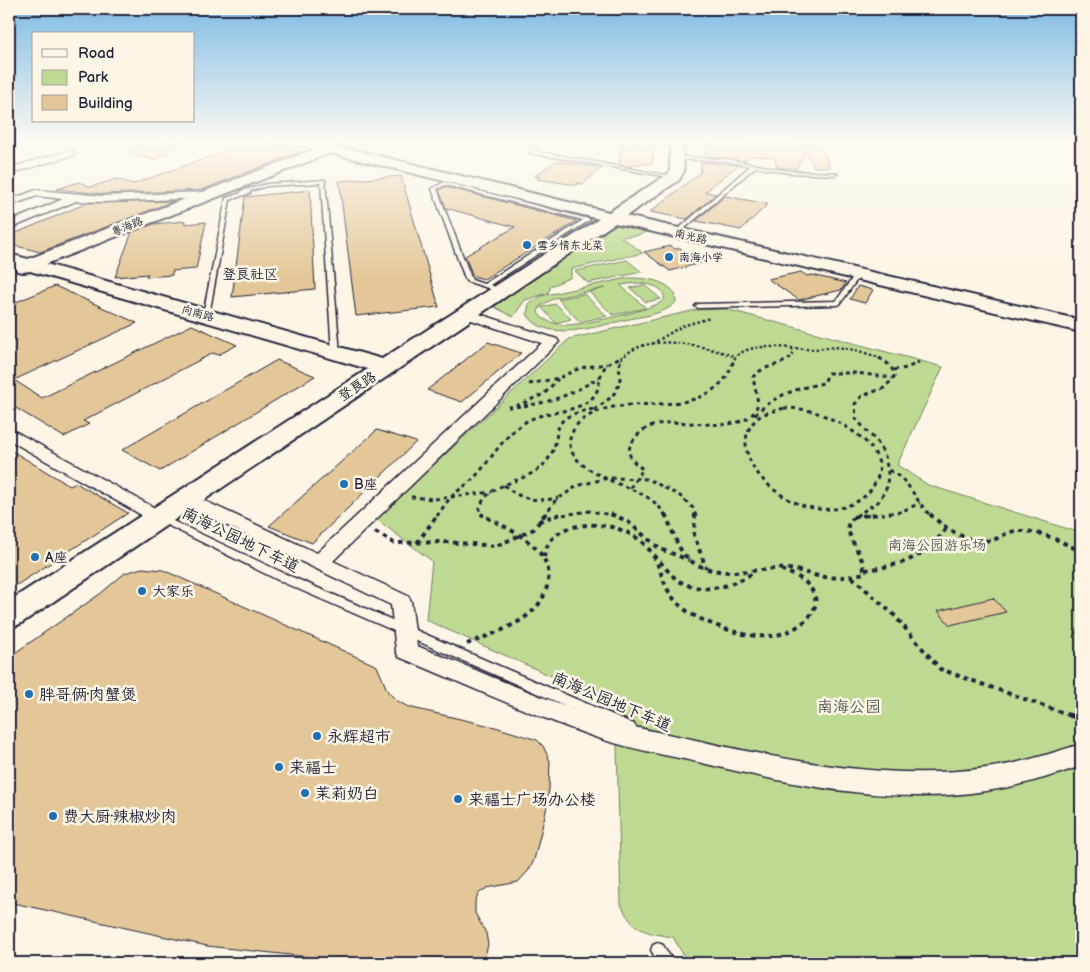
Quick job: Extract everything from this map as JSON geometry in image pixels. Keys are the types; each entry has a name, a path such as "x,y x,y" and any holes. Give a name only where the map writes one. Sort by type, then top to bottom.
{"main road":[{"name":"粤海路","path":"9,273 225,187"},
{"name":"南光路","path":"489,187 677,233 751,254 858,274 1081,326"},
{"name":"登良路","path":"9,616 467,314 493,288 613,218 646,187"},
{"name":"向南路","path":"9,259 386,367"}],"street":[{"path":"9,203 36,193 76,198 130,199 205,195"},
{"path":"9,226 76,198"},
{"path":"320,562 552,342 467,314"},
{"path":"9,433 158,517"},
{"path":"186,499 402,601 407,651 597,727 791,772 860,781 942,782 1022,773 1058,765 1081,755"}],"lane":[{"path":"206,315 228,199 260,187"},
{"path":"324,187 336,353"},
{"path":"437,187 434,189 469,281 493,288 587,220 457,187"},
{"path":"677,233 729,187"},
{"path":"698,306 838,303 858,274"},
{"name":"南海公园地下车道","path":"158,517 286,579 652,737 690,750"},
{"path":"791,772 877,780 965,775 1007,768 1046,758 1081,745"},
{"path":"658,950 668,963"}],"path":[{"path":"505,387 559,378 580,368 608,364 649,345 682,326 715,317"},
{"path":"649,345 676,342 692,343 736,357"},
{"path":"539,521 575,510 601,512 630,524 661,550 706,568 755,572 774,569 798,570 826,577 852,576 864,573 864,558 848,534 848,523 852,517 868,511 877,504 887,486 888,470 882,449 871,434 856,422 854,409 855,404 861,397 881,389 893,378 893,370 882,360 856,350 841,347 758,348 736,357 722,381 700,396 667,404 609,408 583,418 573,430 570,448 579,463 591,471 656,502 670,527 677,545 692,561"},
{"path":"630,488 642,470 631,458 629,448 639,433 646,429 673,422 707,424 739,422 756,415 776,410 802,409 818,413 844,424 864,440 875,456 878,473 872,489 858,501 848,506 829,510 808,508 780,498 761,478 748,454 746,445 748,429 755,418 756,415 758,400 753,377 766,366 789,360 793,355 791,349"},
{"path":"590,414 617,391 621,379 619,364 625,356"},
{"path":"893,370 907,368 919,362"},
{"path":"478,412 538,405 559,398 580,389 599,377 608,364"},
{"path":"756,415 782,394 824,383 828,373 856,373 893,378"},
{"path":"417,543 450,498 474,478 507,437 521,424 540,416 573,409 590,400 600,386 599,377"},
{"path":"508,407 536,398 550,389 559,378"},
{"path":"454,652 510,626 532,613 540,604 549,585 548,566 538,550 522,536 479,513 480,504 504,485 527,478 544,465 554,450 556,429 562,420 574,413 595,409"},
{"path":"888,470 909,483 928,513 963,536 981,541 998,540 1007,532 1031,532 1056,538 1081,552"},
{"path":"360,523 394,543 446,542 496,546 534,529 559,498 578,486 608,478 648,479 671,491 693,508 696,516 694,535 706,568"},
{"path":"504,485 516,495 531,500 559,498"},
{"path":"392,493 418,498 450,498 493,492"},
{"path":"852,517 900,512 920,503"},
{"path":"544,558 547,545 557,534 575,526 585,525 608,527 629,534 646,546 674,576 693,586 728,586 755,572"},
{"path":"864,570 897,566 911,560 934,545 947,527"},
{"path":"652,553 669,592 686,610 713,624 752,635 775,635 790,630 809,618 816,607 814,594 803,580 794,574 774,569"},
{"path":"852,576 894,615 940,668 1081,719"}],"green space":[{"path":"628,225 651,230 639,235 621,237 643,253 571,269 571,277 551,286 548,293 525,300 513,317 493,306 608,226"},
{"path":"627,260 642,272 588,283 575,271"},
{"path":"634,278 653,280 665,285 675,293 676,302 665,310 652,314 587,329 559,331 535,323 527,314 529,304 541,296","holes":["637,283 651,285 659,289 664,295 664,300 658,304 647,308 633,312 601,320 566,325 550,322 538,313 540,306 555,298 605,288 589,292 613,315 646,308 620,285"]},
{"path":"644,285 661,299 646,302 630,288"},
{"path":"584,294 607,316 580,322 558,299"},
{"path":"556,304 571,319 556,323 541,307"},
{"name":"南海公园","path":"726,309 943,367 897,465 928,485 1081,533 1081,963 688,963 673,937 641,929 630,920 621,904 616,705 426,620 432,561 376,519 569,339 696,310"}],"building":[{"path":"62,187 208,187 201,190 103,194 57,189"},
{"path":"340,187 404,187 439,307 356,316"},
{"path":"446,187 577,221 484,279 473,276 465,256 515,227 446,208 439,190"},
{"path":"682,187 711,187 705,192 716,194 687,219 650,212"},
{"path":"310,190 315,289 232,297 245,197"},
{"path":"725,196 768,204 741,230 696,221"},
{"path":"174,201 40,252 9,244 9,236 87,203"},
{"path":"185,221 185,224 206,222 196,269 172,271 172,275 146,277 148,274 115,277 132,232 154,224"},
{"path":"670,246 675,249 680,248 701,263 670,271 644,252"},
{"path":"801,272 807,276 812,275 846,283 841,290 799,300 768,279"},
{"path":"55,286 137,323 14,380 42,398 192,325 237,345 218,355 213,353 83,421 89,424 64,437 9,404 9,305"},
{"path":"858,286 873,290 865,303 850,299"},
{"path":"488,342 521,353 462,402 427,390"},
{"path":"277,360 315,376 160,471 122,450"},
{"name":"B座","path":"377,430 416,442 312,543 269,526"},
{"name":"A座","path":"9,449 70,486 76,483 128,513 9,590"},
{"name":"来福士","path":"142,568 163,570 377,666 388,692 396,700 408,707 495,727 537,740 543,746 550,761 549,789 546,811 534,860 529,870 518,882 487,888 478,894 475,902 475,913 486,933 488,945 485,956 480,963 364,963 207,946 9,902 9,657 100,594 125,573"},
{"path":"993,598 1006,612 950,625 938,611"}],"place":[{"name":"雪乡情东北菜","path":"527,245"},
{"name":"南海小学","path":"669,257"},
{"name":"B座","path":"344,484"},
{"name":"A座","path":"35,557"},
{"name":"大家乐","path":"142,591"},
{"name":"胖哥俩·肉蟹煲","path":"29,694"},
{"name":"永辉超市","path":"317,736"},
{"name":"来福士","path":"279,767"},
{"name":"茉莉奶白","path":"305,793"},
{"name":"来福士广场办公楼","path":"458,799"},
{"name":"费大厨·辣椒炒肉","path":"53,816"}],"district":[{"name":"登良社区","path":"250,274"}],"park label":[{"name":"南海公园游乐场","path":"937,545"}]}
